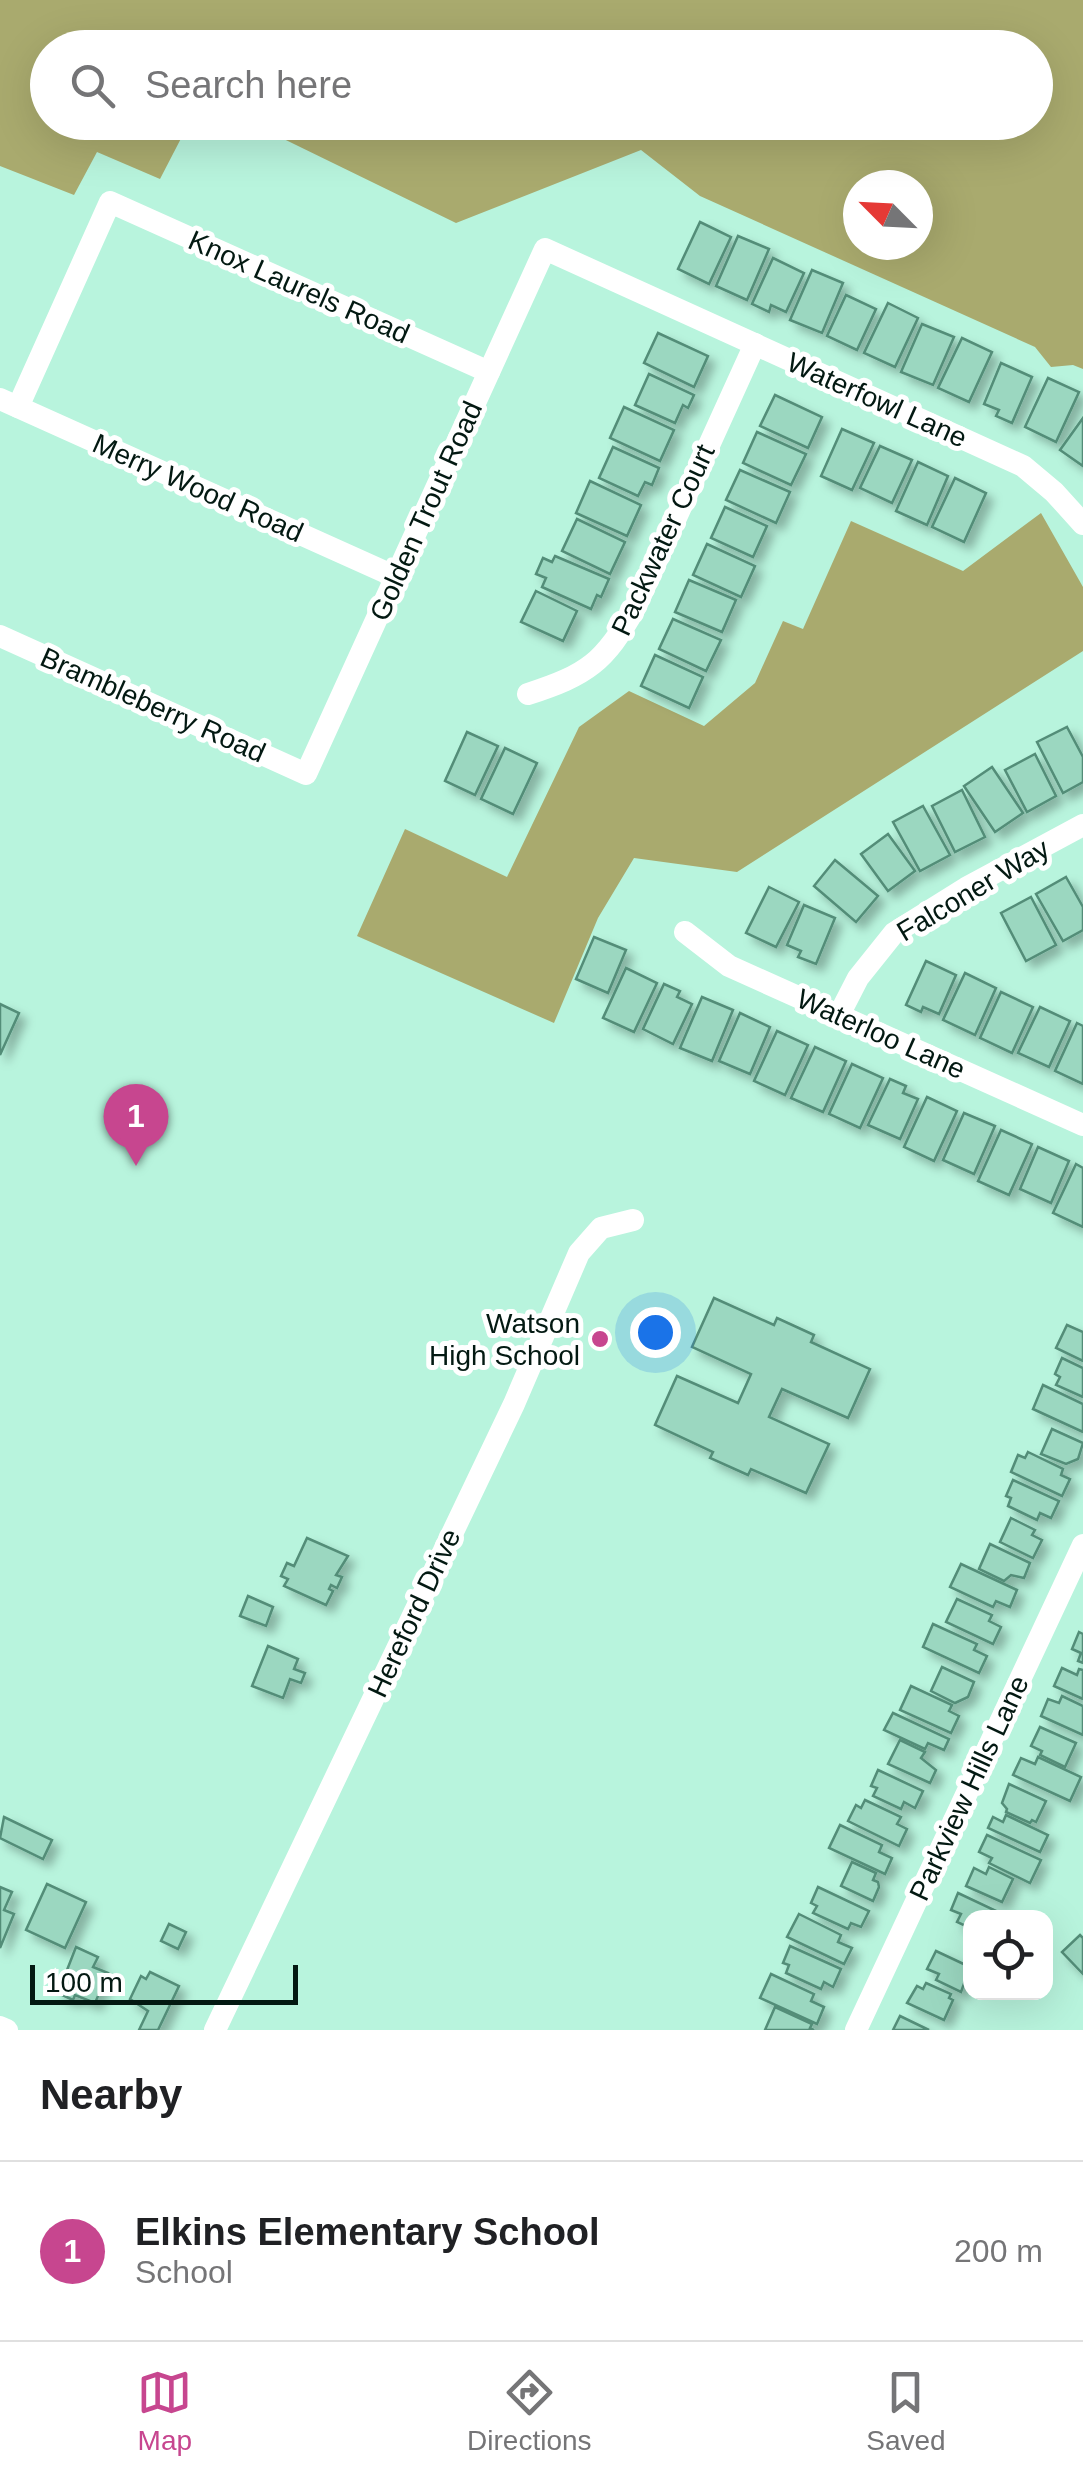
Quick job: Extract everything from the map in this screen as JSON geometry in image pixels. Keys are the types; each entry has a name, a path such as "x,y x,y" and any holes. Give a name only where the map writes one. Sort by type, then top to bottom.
{"street":[{"name":"Knox Laurels Road","path":"9,403 110,202 489,372"},
{"name":"Golden Trout Road","path":"306,774 545,249"},
{"name":"Waterfowl Lane","path":"545,249 1023,466 1083,524"},
{"name":"Packwater Court","path":"528,694 569,681 614,644 635,608 755,344"},
{"name":"Merry Wood Road","path":"9,403 396,577"},
{"name":"Brambleberry Road","path":"0,636 306,774"},
{"name":"Falconer Way","path":"839,1016 858,978 894,933 966,888 1083,824"},
{"name":"Waterloo Lane","path":"685,932 729,966 1083,1125"},
{"name":"Hereford Drive","path":"215,2030 514,1404 579,1253 601,1228 632,1220"},
{"name":"Parkview Hills Lane","path":"856,2030 1083,1545"}],"green space":[{"path":"0,0 1083,0 1083,369 1073,365 1051,367 1035,347 700,196 641,150 456,223 286,140 1053,140 1053,30 30,30 30,140 180,140 160,179 97,152 74,195 0,166"},
{"path":"1041,513 1083,587 1083,651 737,872 634,858 598,918 554,1023 357,936 405,829 507,877 579,727 629,691 704,726 755,683 783,621 803,629 851,521 963,571"}],"building":[{"path":"700,222 731,237 709,284 678,269"},
{"path":"738,236 769,249 747,300 716,286"},
{"path":"773,258 804,273 786,312 771,305 769,312 752,304"},
{"path":"812,270 843,283 822,333 790,320"},
{"path":"846,295 876,309 857,350 827,336"},
{"path":"888,303 918,318 895,367 864,353"},
{"path":"922,324 954,337 933,385 901,372"},
{"path":"658,333 708,356 694,387 644,363"},
{"path":"962,338 992,352 969,402 938,388"},
{"path":"1001,363 1032,377 1012,423 996,416 999,410 984,404"},
{"path":"649,374 694,395 688,408 683,405 675,423 635,405"},
{"path":"1048,378 1079,392 1056,442 1025,427"},
{"path":"775,395 822,417 808,448 760,426"},
{"path":"624,407 674,430 660,461 610,438"},
{"path":"1083,418 1083,466 1060,450"},
{"path":"842,429 874,443 852,490 821,476"},
{"path":"757,432 806,454 791,485 743,463"},
{"path":"880,446 912,460 892,503 860,488"},
{"path":"613,447 659,468 652,485 645,482 638,496 599,478"},
{"path":"918,462 948,476 927,525 896,511"},
{"path":"740,470 790,492 776,523 726,500"},
{"path":"955,478 986,493 964,542 932,527"},
{"path":"590,481 641,505 627,536 576,513"},
{"path":"725,507 767,526 753,557 711,538"},
{"path":"577,519 625,542 610,574 562,551"},
{"path":"707,544 755,566 741,597 693,575"},
{"path":"555,556 609,579 591,609 542,587 546,578 536,574 543,558 552,562"},
{"path":"689,580 736,600 722,632 675,612"},
{"path":"536,591 577,611 563,641 521,622"},
{"path":"673,619 721,640 706,671 659,649"},
{"path":"655,655 703,677 689,708 641,686"},
{"path":"1067,727 1083,757 1083,782 1063,793 1037,742"},
{"path":"467,732 498,746 475,795 445,781"},
{"path":"505,748 537,763 513,814 481,799"},
{"path":"1035,754 1056,796 1027,812 1005,770"},
{"path":"992,767 1023,813 995,832 964,786"},
{"path":"962,790 985,837 955,852 932,806"},
{"path":"923,806 950,855 920,871 893,822"},
{"path":"888,834 915,871 888,891 861,854"},
{"path":"835,860 878,896 856,922 814,886"},
{"path":"1066,877 1083,907 1083,930 1063,941 1036,894"},
{"path":"769,887 799,902 776,947 746,933"},
{"path":"1031,897 1056,945 1026,961 1001,913"},
{"path":"804,905 835,918 816,964 798,957 801,951 787,945"},
{"path":"594,937 626,950 608,993 576,979"},
{"path":"926,961 956,975 939,1014 906,1005"},
{"path":"626,968 657,983 634,1032 603,1018"},
{"path":"965,973 996,988 975,1035 943,1020"},
{"path":"664,984 680,991 677,997 692,1004 673,1044 643,1029"},
{"path":"1001,992 1033,1007 1012,1053 980,1038"},
{"path":"702,997 733,1010 712,1061 680,1048"},
{"path":"0,1004 19,1013 0,1055"},
{"path":"1040,1007 1070,1021 1049,1067 1018,1053"},
{"path":"740,1013 770,1027 750,1074 719,1061"},
{"path":"1077,1023 1083,1026 1083,1084 1055,1071"},
{"path":"777,1031 808,1045 785,1095 754,1081"},
{"path":"815,1047 846,1061 823,1112 791,1098"},
{"path":"852,1064 883,1078 860,1128 829,1114"},
{"path":"890,1079 906,1086 903,1093 918,1099 900,1139 868,1125"},
{"path":"927,1097 957,1111 934,1161 904,1147"},
{"path":"964,1113 995,1126 974,1174 943,1160"},
{"path":"1001,1130 1032,1144 1009,1195 978,1181"},
{"path":"1038,1147 1069,1161 1051,1203 1020,1189"},
{"path":"1076,1164 1083,1168 1083,1227 1053,1213"},
{"path":"714,1298 774,1325 777,1318 814,1335 811,1342 870,1369 848,1418 782,1389 769,1417 829,1444 806,1493 751,1469 748,1475 710,1458 713,1452 655,1425 677,1376 738,1403 751,1374 692,1347"},
{"path":"1067,1325 1083,1332 1083,1361 1056,1348"},
{"path":"1062,1358 1083,1368 1083,1397 1056,1385 1060,1377 1055,1374"},
{"path":"1043,1385 1083,1404 1083,1432 1033,1409"},
{"path":"1052,1429 1083,1443 1078,1459 1066,1464 1041,1454"},
{"path":"1028,1452 1063,1469 1061,1475 1070,1479 1062,1496 1011,1472 1018,1455 1025,1458"},
{"path":"1013,1480 1059,1501 1051,1518 1040,1513 1037,1520 1008,1506 1011,1498 1006,1496"},
{"path":"1011,1518 1035,1530 1032,1535 1042,1540 1033,1558 1000,1542"},
{"path":"307,1538 348,1556 336,1575 342,1577 337,1588 331,1585 329,1589 333,1591 326,1605 284,1586 288,1579 281,1576 287,1563 294,1566"},
{"path":"990,1544 1030,1563 1024,1578 1011,1575 1004,1581 979,1569"},
{"path":"961,1564 1017,1590 1010,1607 996,1601 993,1607 950,1587"},
{"path":"248,1596 273,1607 266,1626 240,1616"},
{"path":"957,1599 992,1615 989,1621 1001,1627 993,1644 946,1622"},
{"path":"933,1624 977,1644 974,1650 987,1656 979,1673 923,1647"},
{"path":"1079,1632 1083,1634 1083,1663 1078,1661 1081,1653 1072,1649"},
{"path":"268,1646 298,1659 294,1669 305,1673 301,1683 290,1679 283,1698 252,1686"},
{"path":"942,1667 974,1682 968,1697 955,1703 931,1691"},
{"path":"1062,1668 1077,1675 1079,1669 1083,1670 1083,1699 1054,1686"},
{"path":"911,1686 952,1705 949,1711 959,1716 951,1733 900,1710"},
{"path":"1062,1696 1083,1706 1083,1735 1041,1716 1048,1699 1059,1703"},
{"path":"893,1713 949,1739 944,1750 928,1743 925,1749 884,1730"},
{"path":"1040,1727 1076,1743 1065,1767 1031,1746"},
{"path":"900,1740 925,1752 921,1758 936,1770 930,1783 888,1764"},
{"path":"1038,1757 1081,1777 1070,1801 1013,1775 1021,1758 1035,1764"},
{"path":"878,1770 923,1791 915,1808 904,1802 901,1809 873,1796 877,1788 871,1786"},
{"path":"1009,1784 1046,1801 1036,1822 1006,1812 1002,1803"},
{"path":"865,1800 901,1817 897,1824 907,1829 899,1846 848,1821 856,1805 861,1808"},
{"path":"1006,1815 1048,1835 1040,1852 988,1828 993,1817 1003,1822"},
{"path":"4,1817 52,1840 43,1859 0,1838"},
{"path":"840,1825 882,1845 879,1852 892,1858 885,1874 829,1848"},
{"path":"987,1835 1041,1860 1030,1883 989,1863 992,1858 979,1852"},
{"path":"852,1862 876,1873 873,1880 879,1887 873,1901 841,1886"},
{"path":"989,1867 1013,1879 1002,1902 966,1886 974,1868 986,1874"},
{"path":"47,1884 86,1902 65,1948 26,1930"},
{"path":"0,1887 12,1892 4,1910 14,1914 0,1948"},
{"path":"818,1887 869,1911 861,1927 851,1923 848,1929 813,1913 817,1906 811,1903"},
{"path":"958,1893 994,1910 963,1910 963,1925 957,1922 961,1914 951,1910"},
{"path":"799,1914 841,1935 838,1942 852,1948 844,1964 787,1937"},
{"path":"169,1924 186,1932 178,1949 161,1941"},
{"path":"1080,1935 1083,1938 1083,1974 1062,1952"},
{"path":"790,1946 841,1969 833,1987 824,1982 821,1989 786,1973 789,1965 783,1963"},
{"path":"76,1947 98,1957 93,1967 108,1973 95,2003 58,1993"},
{"path":"936,1951 963,1964 961,1992 936,1980 939,1974 927,1969"},
{"path":"150,1972 179,1986 158,2030 139,2030 148,2011 130,1999 141,1976 146,1979"},
{"path":"771,1974 814,1994 811,2001 824,2007 817,2024 760,1998"},
{"path":"926,1983 951,1994 949,1998 953,2000 944,2020 907,2003 917,1986 923,1989"},
{"path":"775,2007 812,2024 810,2028 814,2030 765,2030"},
{"path":"900,2016 929,2030 893,2030"}],"place":[{"name":"Elkins Elementary School","path":"136,1166"},
{"name":"Watson High School","path":"600,1339"}]}
